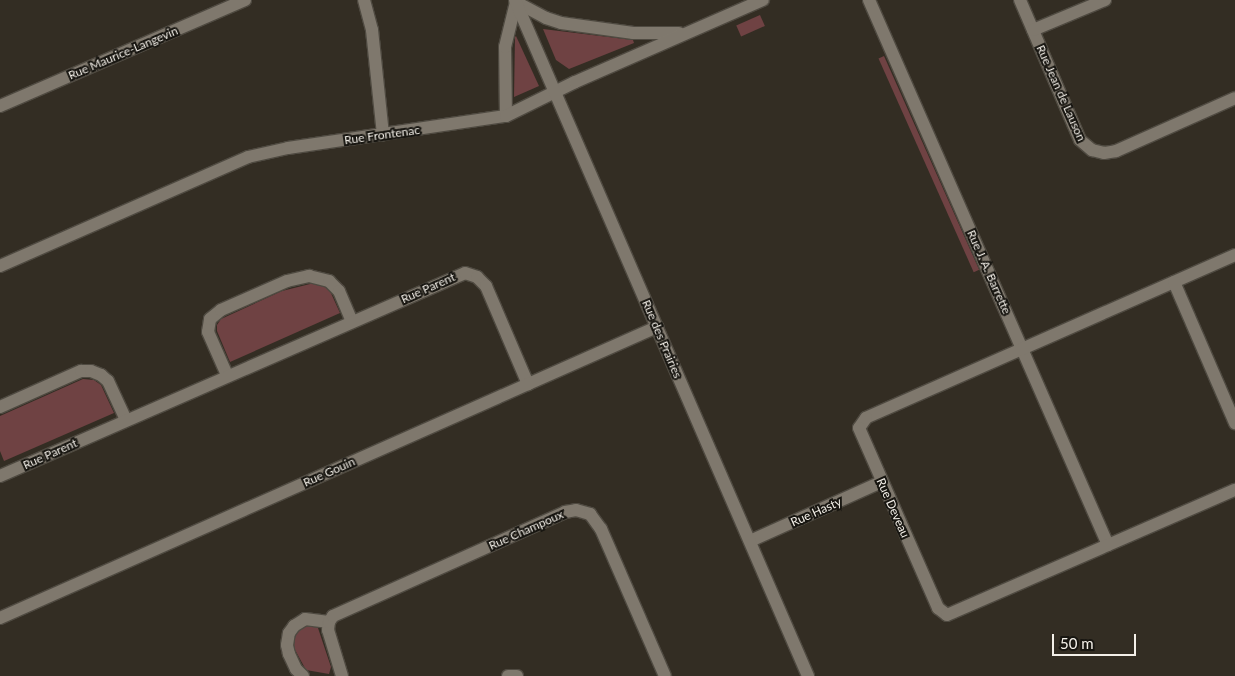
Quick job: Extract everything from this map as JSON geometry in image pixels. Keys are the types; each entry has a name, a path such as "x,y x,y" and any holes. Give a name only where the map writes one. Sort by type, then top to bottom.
{"street":[{"name":"Rue Maurice-Langevin","path":"0,106 245,0"},
{"path":"364,0 372,24 383,134"},
{"name":"Rue Frontenac","path":"0,266 234,162 288,148 506,116 555,92 763,0"},
{"name":"Rue J. A. Barrette","path":"869,0 1108,545"},
{"name":"Rue Jean de Lauson","path":"1020,0 1080,140 1085,146 1096,152 1116,151 1235,98"},
{"path":"1033,30 1105,0"},
{"path":"506,116 505,47 515,1 546,18 561,23 649,34 692,31"},
{"name":"Rue des Prairies","path":"515,1 808,676"},
{"name":"Rue Deveau","path":"1235,256 1022,348 862,421 860,432 938,608 944,614 951,614 1235,490"},
{"name":"Rue Parent","path":"0,474 454,276 469,273 477,277 486,286 528,384"},
{"path":"227,375 209,336 210,319 221,310 287,281 309,276 329,281 339,291 352,321"},
{"path":"1174,282 1235,423"},
{"name":"Rue Gouin","path":"0,618 657,328"},
{"path":"0,407 81,371 91,371 101,375 108,381 126,420"},
{"name":"Rue Hasty","path":"750,541 881,482"},
{"name":"Rue Champoux","path":"329,622 333,616 352,607 565,512 580,510 593,517 601,529 665,676"},
{"path":"303,676 296,669 287,645 289,633 294,626 305,619 329,622 328,630 342,676"},
{"path":"508,676 517,676"}],"shaded area":[{"path":"760,15 765,26 741,37 736,26"},
{"path":"543,29 633,40 634,43 569,69 556,60"},
{"path":"515,37 539,86 514,97"},
{"path":"884,56 979,270 974,272 879,58"},
{"path":"314,283 322,285 330,291 340,313 230,362 217,331 217,325 221,319 282,291"},
{"path":"83,379 94,380 101,385 114,413 4,461 0,451 0,416"},
{"path":"313,625 318,628 331,667 329,674 306,670 294,648 294,638 298,631 305,626"}]}
